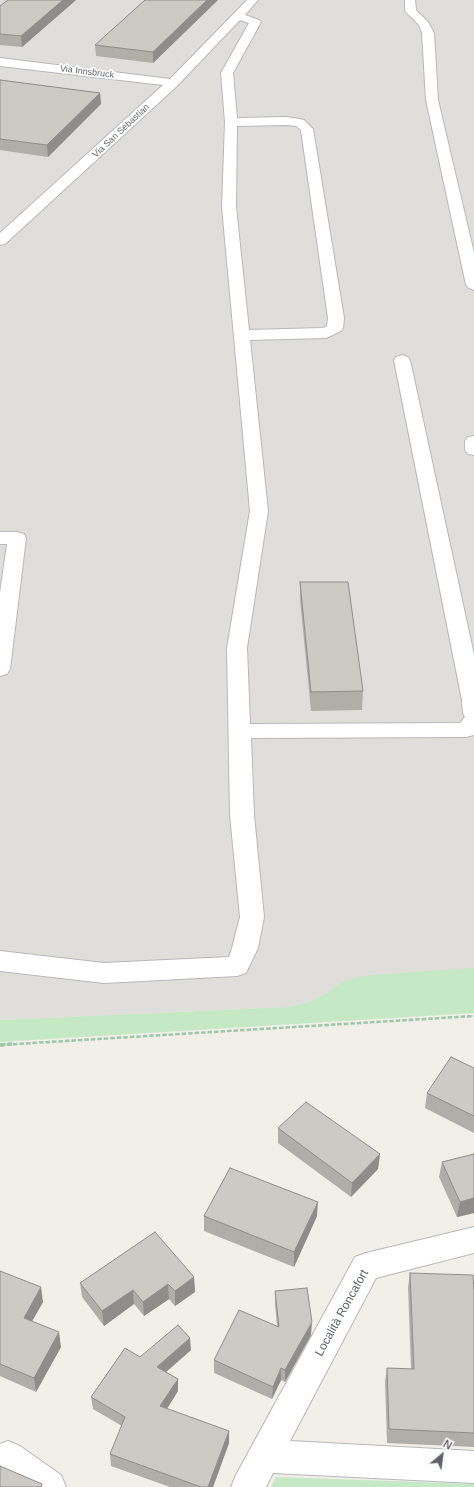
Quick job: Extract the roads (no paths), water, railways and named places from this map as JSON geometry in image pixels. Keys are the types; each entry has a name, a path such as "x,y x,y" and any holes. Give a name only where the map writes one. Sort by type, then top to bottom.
{"street":[{"name":"Via San Sebastian","path":"0,241 173,83 253,0"},
{"path":"410,0 411,11 424,24 428,33 432,100 474,285"},
{"path":"0,961 104,973 237,966 245,948 252,917 242,815 237,648 259,510 228,207 231,122 227,74 254,22 238,16"},
{"name":"Via Innsbruck","path":"0,62 173,83"},
{"path":"231,122 286,121 300,123 307,128 336,318 335,328 326,333 241,335"},
{"path":"402,360 473,700 474,714"},
{"path":"474,441 474,450"},
{"path":"0,538 17,538 0,669"},
{"path":"240,731 466,730 474,721"},
{"name":"Località Roncafort","path":"248,1487 366,1267 474,1240"},
{"path":"265,1456 474,1467"},
{"path":"0,1461 8,1458 49,1487"}]}
